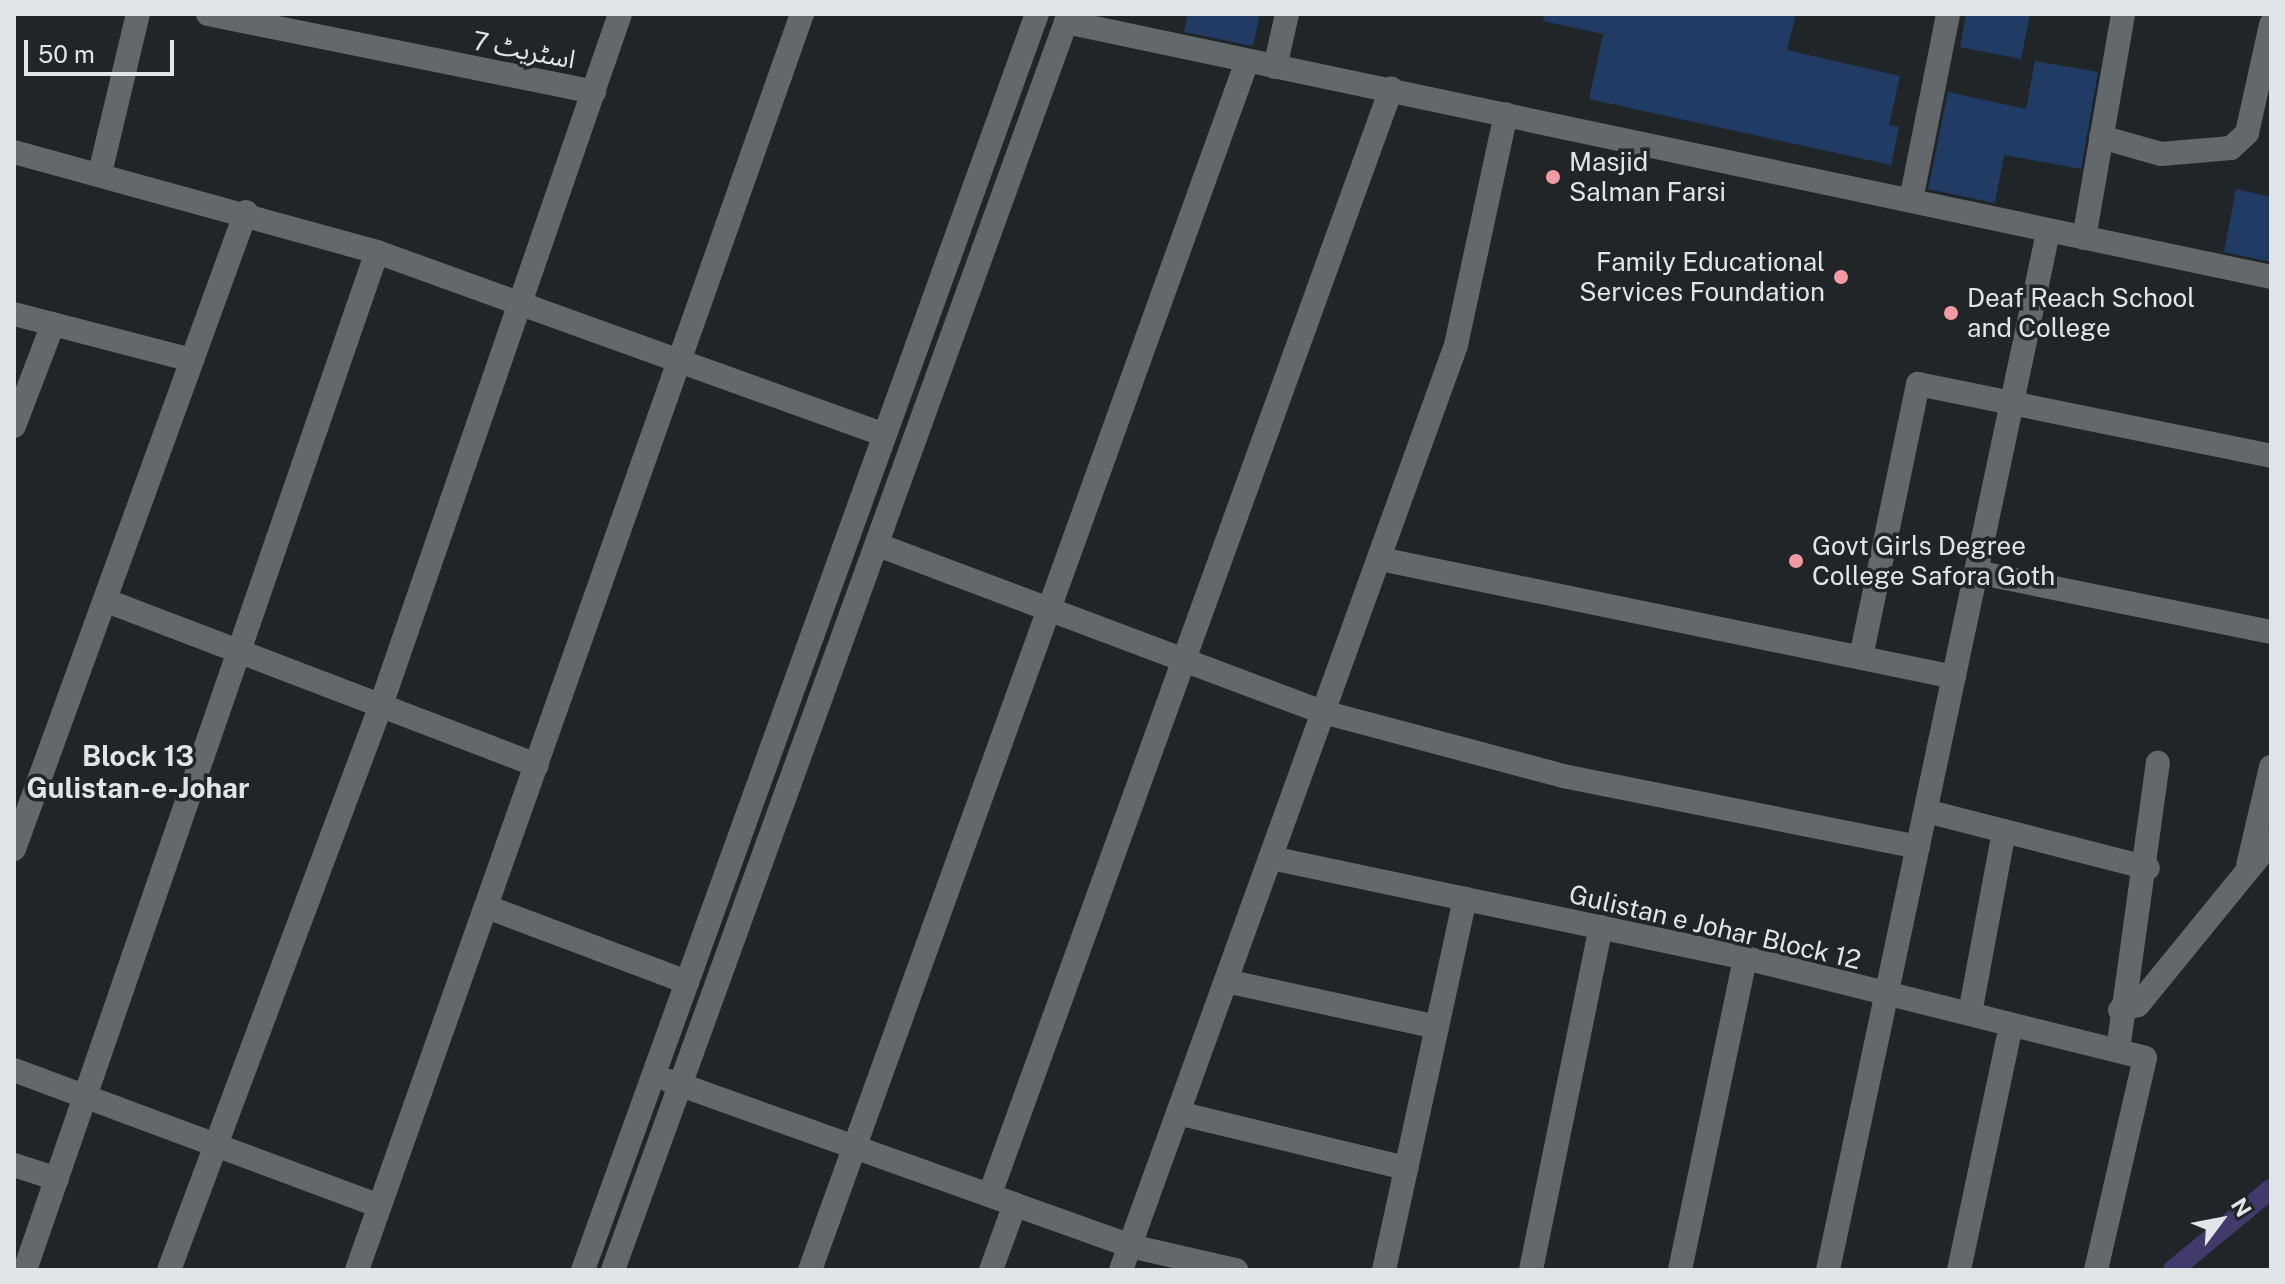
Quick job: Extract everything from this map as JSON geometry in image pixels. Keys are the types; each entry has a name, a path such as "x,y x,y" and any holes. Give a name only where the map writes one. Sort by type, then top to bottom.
{"street":[{"path":"100,173 138,14"},
{"name":"اسٹریٹ 7","path":"208,14 594,92"},
{"path":"169,1270 381,705 524,301 620,14"},
{"path":"357,1270 684,357 802,14"},
{"path":"583,1270 882,434 1037,14"},
{"path":"1275,67 1287,14"},
{"path":"1911,200 1948,14"},
{"path":"2084,238 2123,14"},
{"path":"613,1270 684,1085 1068,18 1246,64 1391,89 2048,232 2271,277"},
{"path":"2101,137 2161,154 2231,148 2247,133 2271,25"},
{"path":"810,1270 858,1146 1246,64"},
{"path":"990,1194 1391,89"},
{"path":"1121,1270 1456,345 1506,114"},
{"path":"14,152 246,212 377,252 684,357 882,434"},
{"path":"14,849 107,601 246,212"},
{"path":"1828,1270 2048,232"},
{"path":"22,1267 87,1097 236,649 377,252"},
{"path":"14,314 192,360"},
{"path":"14,426 53,324"},
{"path":"1861,657 1918,384 2010,406 2271,456"},
{"path":"878,545 1051,610 1182,664 1323,712 1563,776 1918,847"},
{"path":"1380,559 1954,677"},
{"path":"1976,572 2271,632"},
{"path":"107,601 537,765"},
{"path":"810,637 840,647"},
{"path":"2118,1050 2120,1010 2148,868 2158,763"},
{"path":"2248,866 2271,767"},
{"path":"1926,811 2148,868"},
{"path":"1970,1013 2004,831"},
{"path":"2120,1010 2138,1005 2248,866 2271,842"},
{"name":"Gulistan e Johar Block 12","path":"1271,858 1745,958 1884,997 1970,1013 2145,1058 2096,1270"},
{"path":"1384,1270 1465,899"},
{"path":"487,907 687,982"},
{"path":"1531,1270 1601,927"},
{"path":"1680,1270 1745,958"},
{"path":"1226,981 1437,1027"},
{"path":"1959,1270 2011,1025"},
{"path":"14,1070 380,1206"},
{"path":"652,1075 858,1146 1130,1246 1236,1270"},
{"path":"1178,1113 1406,1168"},
{"path":"14,1165 57,1179"},
{"path":"991,1270 1015,1204"}],"building":[{"path":"1188,14 1260,14 1253,46 1184,32"},
{"path":"1544,14 1796,14 1787,50 1900,76 1889,125 1899,127 1891,165 1589,99 1603,34 1543,21"},
{"path":"1966,14 2030,14 2021,59 1960,47"},
{"path":"2035,61 2098,72 2081,169 2004,155 1995,203 1928,189 1948,92 2026,109"},
{"path":"2236,189 2271,197 2271,262 2224,252"}],"waterway":[{"path":"2173,1270 2271,1189"}],"place":[{"name":"Masjid Salman Farsi","path":"1553,177"},
{"name":"Family Educational Services Foundation","path":"1841,277"},
{"name":"Deaf Reach School and College","path":"1951,313"},
{"name":"Govt Girls Degree College Safora Goth","path":"1796,561"}],"district":[{"name":"Block 13 Gulistan-e-Johar","path":"138,772"}]}
